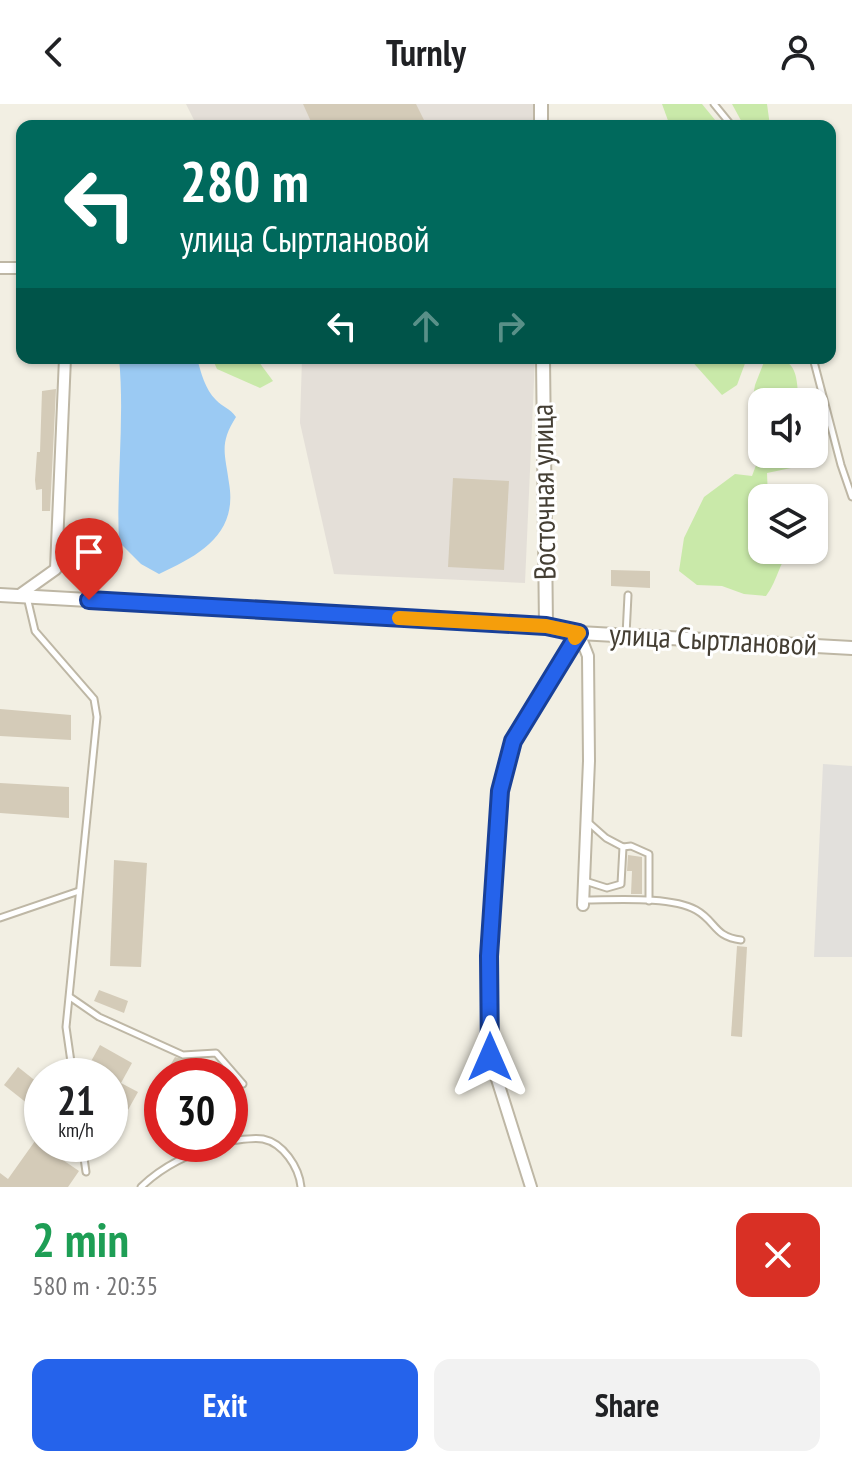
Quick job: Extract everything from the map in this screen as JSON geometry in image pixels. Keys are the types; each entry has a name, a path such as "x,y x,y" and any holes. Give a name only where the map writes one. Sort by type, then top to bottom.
{"street":[{"path":"22,596 56,569 65,364"},
{"name":"Восточная улица","path":"543,364 546,626"},
{"name":"улица Сыртлановой","path":"0,595 546,626 579,633 852,648"},
{"path":"579,633 588,656 583,903"},
{"path":"531,1187 490,1057 492,878 500,791 513,741 579,633"}],"lane":[{"path":"714,104 727,120"},
{"path":"815,364 852,497"},
{"path":"626,636 628,595"},
{"path":"22,596 35,631 94,699 97,717 66,1027 70,1058"},
{"path":"587,821 606,838 623,847 631,846 649,854 649,901"},
{"path":"584,881 607,888 621,884 623,847"},
{"path":"0,918 79,891"},
{"path":"583,903 649,901 697,910 725,938 741,940"},
{"path":"69,996 99,1017 183,1055 216,1053 220,1058"},
{"path":"248,1139 262,1138 281,1147 291,1161 301,1187"},
{"path":"85,1162 86,1172"},
{"path":"141,1187 158,1171 175,1162"}],"shaded area":[{"path":"186,104 533,104 534,120 194,120"},
{"path":"302,364 535,364 525,583 334,574 300,423"},
{"path":"823,764 852,766 852,957 814,957"}],"green space":[{"path":"662,104 702,104 715,120 668,120"},
{"path":"732,104 767,104 769,120 741,120"},
{"path":"215,364 260,364 273,381 260,388 217,369"},
{"path":"694,364 745,364 737,385 722,395"},
{"path":"763,364 791,365 797,388 754,388"},
{"path":"755,468 791,468 767,473 767,484 748,484 748,564 782,564 773,584 766,596 744,594 722,586 697,585 679,571 684,538 704,497 735,474 752,476"}],"water":[{"path":"119,364 199,364 209,391 236,417 225,442 230,501 222,529 202,550 159,574 141,564 119,542"}],"building":[{"path":"303,104 416,104 424,120 310,120"},
{"path":"56,389 50,511 42,511 42,489 36,490 35,480 37,452 40,452 42,391"},
{"path":"453,478 509,481 504,570 448,567"},
{"path":"611,570 650,571 650,588 611,586"},
{"path":"0,709 71,715 71,740 0,736"},
{"path":"0,783 69,787 69,818 0,813"},
{"path":"628,855 642,857 642,894 631,894 632,871 627,871"},
{"path":"114,860 147,863 141,967 110,966"},
{"path":"737,946 747,947 742,1037 731,1036"},
{"path":"99,990 128,1001 124,1013 94,1001"},
{"path":"100,1045 123,1058 93,1058"},
{"path":"18,1067 24,1072 24,1101 4,1085"},
{"path":"128,1087 138,1092 128,1110"},
{"path":"24,1156 24,1162 66,1162 79,1171 68,1187 0,1187 0,1173 8,1179"}],"slow traffic":[{"path":"399,618 546,626 579,633 575,638"}],"route":[{"path":"89,600 546,626 579,633 513,741 500,791 489,956 490,1057"}]}
